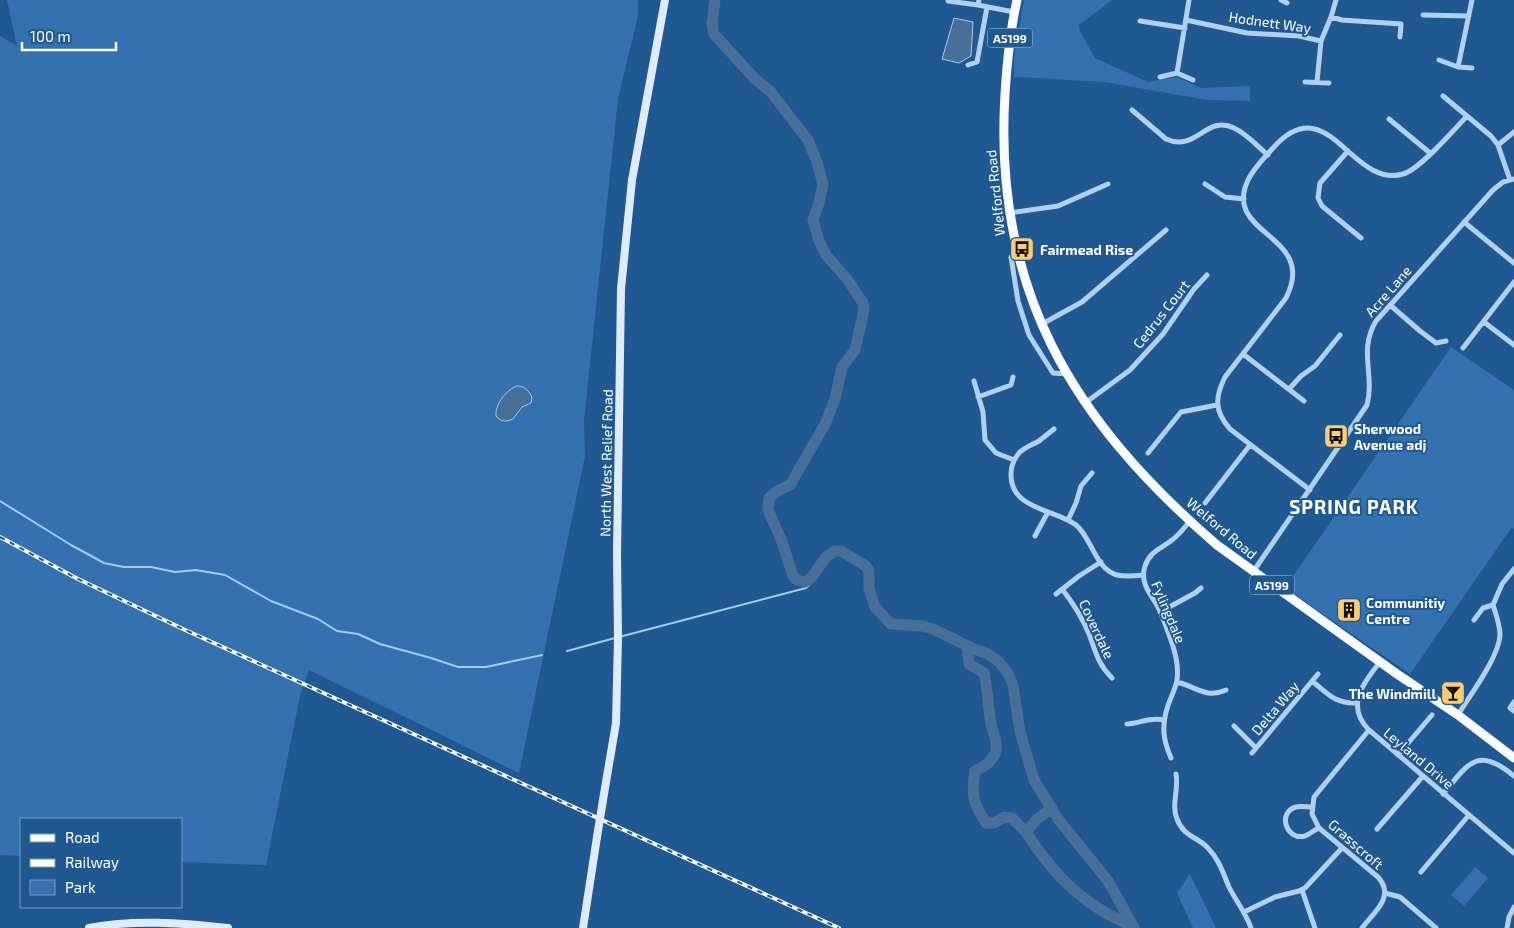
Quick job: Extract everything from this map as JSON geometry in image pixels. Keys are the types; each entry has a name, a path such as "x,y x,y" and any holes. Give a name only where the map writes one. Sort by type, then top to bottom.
{"main road":[{"name":"Welford Road","path":"1016,0 1008,54 1003,141 1004,172 1009,213 1015,246 1030,296 1041,324 1067,374 1085,403 1138,469 1190,522 1253,572 1458,715 1514,758"}],"street":[{"name":"North West Relief Road","path":"583,928 616,723 618,638 616,554 621,289 632,180 666,0"},
{"path":"1177,74 1190,0"},
{"path":"1281,0 1287,3"},
{"path":"1317,82 1321,41 1336,0"},
{"path":"1458,67 1472,0"},
{"path":"948,1 978,3 987,7 1014,12"},
{"path":"968,65 977,62 987,7"},
{"path":"1423,15 1469,16"},
{"path":"1331,17 1342,20 1401,24 1400,37"},
{"name":"Hodnett Way","path":"1186,20 1247,32 1299,36 1321,41"},
{"path":"1140,21 1185,28"},
{"path":"1439,60 1458,67 1472,68"},
{"path":"1160,77 1177,74 1193,80"},
{"path":"1305,82 1329,83"},
{"path":"1443,96 1491,136 1498,145 1512,180"},
{"path":"1132,110 1172,142 1190,140 1208,128 1222,125 1236,129 1268,155"},
{"path":"1310,490 1250,445 1226,424 1217,405 1218,390 1225,377 1286,298 1294,275 1288,253 1253,222 1249,215 1244,199 1249,178 1288,134 1308,128 1324,132 1371,170 1386,176 1403,174 1416,168 1467,116"},
{"path":"1389,119 1430,153"},
{"path":"1498,145 1514,132"},
{"path":"1348,151 1320,183 1318,198 1322,206 1361,238"},
{"name":"Acre Lane","path":"1253,572 1367,405 1370,390 1366,348 1370,330 1493,190 1502,182 1512,180"},
{"path":"1009,213 1058,206 1108,184"},
{"path":"1205,184 1225,198 1244,199"},
{"path":"1464,222 1514,263"},
{"path":"1041,324 1082,302 1166,230"},
{"path":"1011,257 1018,301 1030,336 1053,373 1067,374"},
{"name":"Cedrus Court","path":"1085,403 1130,370 1163,334 1207,275"},
{"path":"1463,348 1514,282"},
{"path":"1018,301 1030,296"},
{"path":"1390,305 1436,343 1446,341"},
{"path":"1484,322 1514,345"},
{"path":"1289,389 1316,366 1340,335"},
{"path":"1243,354 1304,401"},
{"path":"978,397 1011,385 1013,377"},
{"path":"974,381 984,418 985,440 996,453 1014,460"},
{"path":"1148,453 1181,412 1217,405"},
{"path":"1054,429 1037,442 1024,448 1014,460 1011,477 1012,484 1018,494 1026,502 1068,520 1079,528 1108,571 1117,575 1144,576"},
{"path":"1205,503 1250,445"},
{"path":"1068,520 1081,486 1092,473"},
{"path":"1035,536 1048,512"},
{"name":"Fylingdale","path":"1171,758 1164,739 1164,720 1177,682 1175,656 1160,612 1146,588 1144,576 1145,567 1152,553 1173,539 1190,522"},
{"name":"Coverdale","path":"1056,594 1084,572 1101,562"},
{"path":"1458,715 1499,645 1499,625 1493,605 1502,584 1514,569"},
{"path":"1160,612 1195,594 1201,588"},
{"name":"Coverdale","path":"1062,589 1083,622 1100,665 1112,678"},
{"path":"1474,620 1483,608 1493,605"},
{"path":"1357,703 1361,687 1380,662"},
{"name":"Delta Way","path":"1234,726 1254,751 1318,674"},
{"path":"1177,682 1208,694 1216,694 1226,690"},
{"name":"Delta Way","path":"1312,682 1335,700 1344,703 1357,703"},
{"path":"1514,702 1510,708 1514,711"},
{"name":"Leyland Drive","path":"1357,703 1361,719 1369,730 1514,853"},
{"path":"1398,754 1432,715"},
{"path":"1127,724 1144,722 1152,718 1164,720"},
{"path":"1319,828 1300,836 1292,834 1285,825 1285,818 1291,809 1312,807 1317,792 1369,730"},
{"path":"1443,794 1465,768 1477,761 1486,760 1494,762 1514,776"},
{"path":"1176,774 1177,785 1174,809 1177,820 1188,835 1204,845 1214,855 1251,928"},
{"path":"1377,830 1423,776"},
{"name":"Grasscroft","path":"1312,807 1313,818 1319,828 1378,878 1383,885 1385,893"},
{"path":"1421,872 1469,815"},
{"path":"1244,912 1275,897 1302,890 1342,848"},
{"path":"1302,890 1315,928"},
{"path":"1362,928 1380,906 1385,893 1400,896 1436,928"},
{"path":"1508,928 1509,917 1514,908"},
{"path":"89,928 127,922 164,922 228,928"}],"green space":[{"path":"7,0 638,0 638,16 618,99 584,420 585,456 519,773 309,670 300,696 266,865 182,862 182,818 20,818 20,856 0,855 0,36 17,46"},
{"path":"1024,0 1112,0 1079,25 1080,31 1095,58 1148,82 1177,77 1201,88 1250,86 1250,101 1207,100 1105,82 1014,77 1014,57"},
{"path":"1451,347 1514,390 1514,529 1512,527 1410,674 1285,588"},
{"path":"1475,867 1488,878 1464,906 1451,895"},
{"path":"1190,874 1216,928 1193,928 1177,893"}],"shaded area":[{"path":"954,18 973,22 971,56 959,63 942,59"},
{"path":"517,386 528,391 532,398 531,403 522,407 513,419 506,421 498,418 496,411 499,402 509,391"}],"waterway":[{"path":"715,0 712,24 714,34 755,79 770,91 808,140 823,184 813,220 819,241 826,255 847,279 863,303 864,310 855,350 842,367 835,399 825,424 790,485 777,491 769,498 768,510 781,539 793,576 797,580 805,582 812,577 826,557 835,551 841,551 866,566 869,571 869,589 875,607 891,624 922,626 933,629 988,654 999,662 1008,673 1013,685 1020,732 1034,780 1058,819 1108,881 1134,928"},
{"path":"0,501 104,563 124,567 151,567 175,572 196,570 225,575 271,601 318,619 337,631 358,634 380,644 458,667 486,667 542,655"},
{"path":"619,637 806,588 810,584 812,577"},
{"path":"567,651 615,638"},
{"path":"967,646 969,664 984,673 996,746 995,754 991,760 975,771 974,798 978,810 986,823 994,823 1004,817 1012,818 1026,832"},
{"path":"1052,808 1037,819 1026,832 1048,863 1085,900 1133,926"}],"railway":[{"path":"0,537 76,578 183,629 839,928"}],"place":[{"name":"Fairmead Rise","path":"1022,249"},
{"name":"Sherwood Avenue adj","path":"1336,436"},
{"name":"Communitiy Centre","path":"1349,610"},
{"name":"The Windmill","path":"1453,693"}],"district":[{"name":"SPRING PARK","path":"1354,506"}]}
